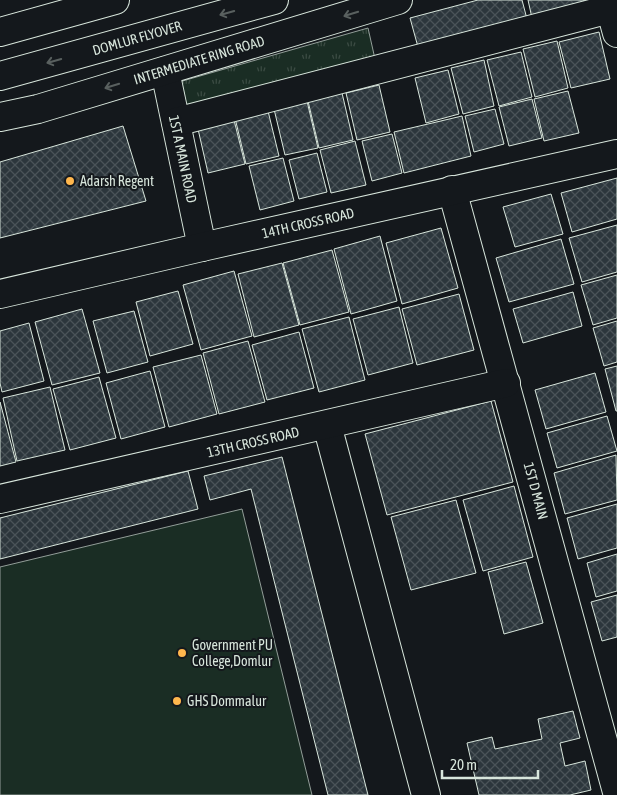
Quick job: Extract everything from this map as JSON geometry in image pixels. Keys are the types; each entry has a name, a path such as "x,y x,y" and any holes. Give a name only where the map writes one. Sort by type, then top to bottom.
{"street":[{"path":"0,32 116,0"},
{"name":"DOMLUR FLYOVER","path":"0,76 274,0"},
{"name":"INTERMEDIATE RING ROAD","path":"0,117 38,109 398,0"},
{"path":"176,122 612,14"},
{"name":"1ST A MAIN ROAD","path":"164,71 202,247"},
{"name":"14TH CROSS ROAD","path":"0,294 617,154"},
{"name":"1ST D MAIN","path":"452,190 506,383 611,742 617,792"},
{"name":"13TH CROSS ROAD","path":"0,499 506,383"},
{"path":"327,425 426,795"}],"green space":[{"path":"368,28 375,59 185,111 179,82"},
{"name":"Government PU College,Domlur","path":"242,509 312,795 0,795 0,567"}],"building":[{"path":"478,0 522,0 527,19 418,47 410,18"},
{"path":"528,0 584,0 585,6 532,18"},
{"path":"599,32 610,79 571,88 559,42"},
{"path":"557,41 568,88 535,97 523,49"},
{"path":"521,52 532,97 499,106 487,60"},
{"path":"484,60 494,106 463,114 451,68"},
{"path":"448,70 459,114 426,123 415,78"},
{"path":"379,85 390,132 357,140 346,93"},
{"path":"568,91 579,133 544,141 534,99"},
{"path":"342,93 353,140 319,148 308,101"},
{"path":"532,99 542,138 509,146 499,107"},
{"path":"307,101 318,148 285,155 274,109"},
{"path":"495,109 504,144 474,152 465,116"},
{"path":"268,111 279,156 246,164 235,118"},
{"path":"462,116 471,156 404,173 394,132"},
{"path":"234,120 245,164 208,173 198,129"},
{"name":"Adarsh Regent","path":"123,126 146,201 0,238 0,162"},
{"path":"392,134 402,173 372,181 362,141"},
{"path":"355,141 366,185 331,193 320,150"},
{"path":"317,153 327,192 299,199 289,160"},
{"path":"283,158 294,201 260,210 249,166"},
{"path":"617,178 617,219 572,232 561,193"},
{"path":"551,194 563,234 515,247 503,207"},
{"path":"617,225 617,272 582,282 569,238"},
{"path":"441,228 458,288 402,304 386,243"},
{"path":"380,236 397,301 351,314 334,249"},
{"path":"561,239 574,284 509,302 496,258"},
{"path":"332,250 349,312 300,325 283,263"},
{"path":"282,263 299,325 254,337 238,274"},
{"path":"234,271 252,336 201,350 183,285"},
{"path":"617,275 617,318 593,325 581,285"},
{"path":"178,291 193,344 150,356 136,302"},
{"path":"573,292 582,326 523,343 513,309"},
{"path":"459,294 474,350 417,365 402,309"},
{"path":"399,307 413,363 368,375 353,319"},
{"path":"82,309 100,373 52,385 35,322"},
{"path":"134,311 148,362 107,373 93,321"},
{"path":"349,317 365,380 319,392 302,329"},
{"path":"617,321 617,362 604,366 593,328"},
{"path":"29,323 44,381 2,392 0,383 0,331"},
{"path":"299,332 314,388 267,400 252,345"},
{"path":"248,341 265,402 219,414 203,353"},
{"path":"201,355 217,414 169,427 153,367"},
{"path":"617,366 617,411 616,411 605,369"},
{"path":"150,371 165,427 121,439 106,383"},
{"path":"595,373 606,412 546,429 535,390"},
{"path":"99,377 116,438 70,450 53,389"},
{"path":"50,387 65,450 17,461 3,398"},
{"path":"491,401 513,482 387,515 365,434"},
{"path":"0,402 16,462 0,466"},
{"path":"607,416 617,451 557,468 547,433"},
{"path":"616,455 617,500 565,514 554,473"},
{"path":"282,457 368,795 328,795 251,489 210,500 204,476"},
{"path":"188,471 198,509 0,559 0,518"},
{"path":"514,486 533,557 483,571 463,500"},
{"path":"456,500 476,573 411,590 391,517"},
{"path":"617,504 617,548 578,559 567,518"},
{"path":"617,554 617,591 596,597 587,563"},
{"path":"526,562 543,623 504,634 488,572"},
{"path":"617,595 617,637 602,641 591,602"},
{"path":"573,711 580,738 560,743 565,766 585,761 591,790 570,795 479,795 467,743 492,737 495,749 542,739 538,719"}],"place":[{"name":"Adarsh Regent","path":"70,181"},
{"name":"Government PU College,Domlur","path":"182,653"},
{"name":"GHS Dommalur","path":"177,701"}]}
